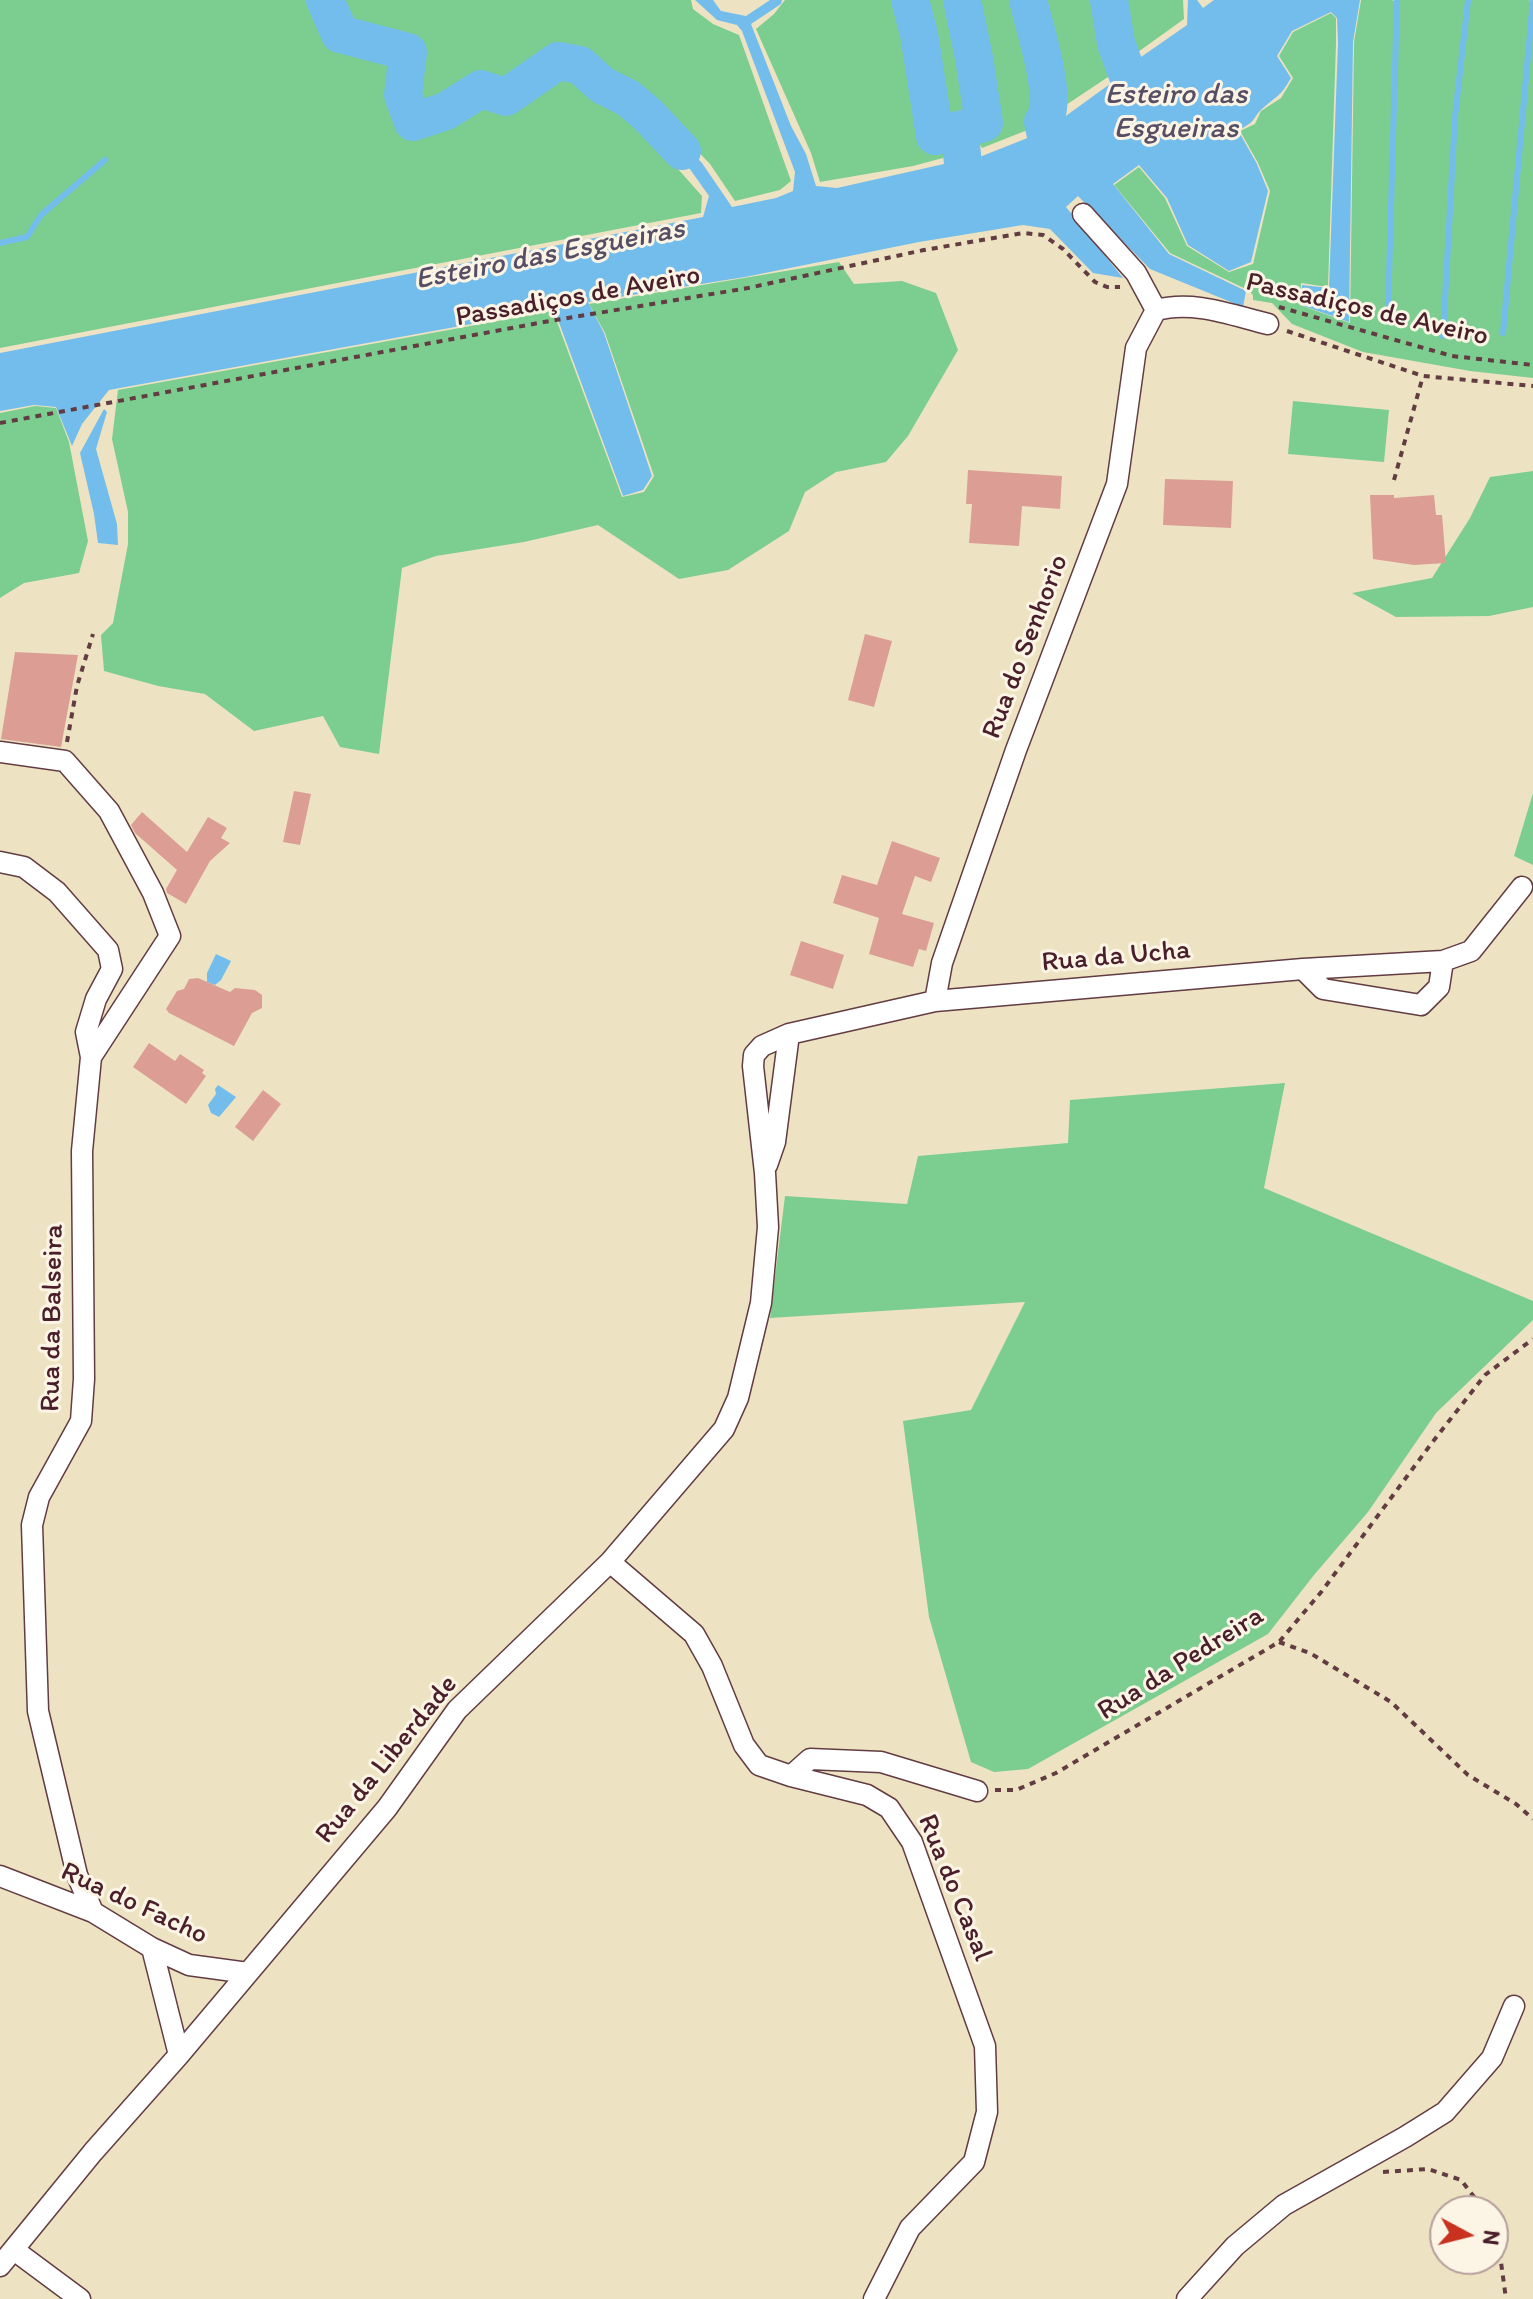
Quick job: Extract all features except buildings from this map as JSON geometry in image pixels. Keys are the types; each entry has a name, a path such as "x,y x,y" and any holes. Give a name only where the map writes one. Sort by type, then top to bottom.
{"street":[{"path":"1083,214 1136,273 1156,310 1190,305 1268,315"},
{"name":"Rua do Senhorio","path":"935,1001 942,963 1016,750 1117,484 1136,348 1156,310"},
{"path":"0,752 65,761"},
{"name":"Rua da Balseira","path":"65,761 109,811 153,893 170,936 91,1057 82,1151 84,1379 81,1421 39,1497 32,1525 38,1711 77,1875 93,1912"},
{"path":"0,862 24,867 57,892 108,950 112,969 96,999 86,1032 91,1057"},
{"name":"Rua da Ucha","path":"935,1001 1303,969 1443,961 1471,951 1522,887"},
{"path":"1303,969 1323,989 1421,1005 1439,987 1443,961"},
{"name":"Rua da Liberdade","path":"0,2266 93,2152 387,1808 457,1710 610,1562 724,1429 738,1398 761,1303 768,1227 754,1055 762,1046 789,1034 935,1001"},
{"name":"Rua da Liberdade","path":"765,1173 775,1142 789,1034"},
{"name":"Rua do Casal","path":"610,1562 694,1634 712,1666 744,1745 759,1765 867,1795 889,1808 912,1842 985,2046 987,2112 974,2162 910,2228 874,2299"},
{"path":"791,1776 810,1759 881,1762 977,1791"},
{"name":"Rua do Facho","path":"0,1876 93,1912 152,1948 189,1965 248,1973"},
{"path":"152,1948 179,2055"},
{"path":"1187,2299 1235,2246 1284,2205 1445,2112 1492,2058 1514,2006"},
{"path":"14,2250 80,2299"}],"path":[{"name":"Passadiços de Aveiro","path":"0,423 544,322 748,288 924,250 1023,233 1043,235 1063,249 1095,282 1107,287 1144,286"},
{"name":"Passadiços de Aveiro","path":"1268,315 1441,354 1533,365"},
{"path":"1268,315 1423,376 1533,386"},
{"path":"1394,480 1423,376"},
{"path":"65,761 77,686 93,634"},
{"name":"Rua da Pedreira","path":"977,1791 1016,1790 1056,1773 1279,1642 1322,1591 1485,1375 1533,1339"},
{"path":"1279,1642 1310,1653 1391,1702 1468,1775 1516,1804 1533,1819"},
{"path":"1341,2172 1428,2169 1461,2180 1473,2195"},
{"path":"1503,2275 1506,2299"}],"green space":[{"path":"0,0 691,0 693,9 713,24 739,35 791,181 780,190 735,201 710,164 653,105 633,113 637,123 702,196 701,213 0,348"},
{"path":"785,0 1183,0 1184,19 1138,52 1123,38 1111,44 1114,73 1030,129 982,148 975,137 957,123 943,158 820,182 811,153 756,29"},
{"path":"1361,0 1392,0 1398,3 1399,0 1529,0 1533,3 1533,378 1470,371 1363,352 1292,324 1272,303 1253,300 1248,290 1170,253 1114,185 1139,167 1165,198 1187,246 1229,272 1253,264 1270,191 1240,131 1255,124 1261,111 1281,98 1293,78 1279,56 1293,32 1331,13 1336,18 1336,44 1328,287 1301,283 1300,305 1350,323 1354,42"},
{"path":"839,262 854,284 902,281 936,293 958,350 908,436 886,462 836,472 805,492 789,531 728,570 679,579 598,525 524,542 436,556 402,568 379,754 340,747 323,716 254,731 205,694 158,686 104,671 101,635 113,623 128,544 128,512 112,439 118,390 553,311 622,497 644,492 654,476 605,333 589,304"},
{"path":"1293,401 1389,410 1384,462 1288,454"},
{"path":"35,406 56,408 69,442 88,541 79,573 24,583 0,598 0,413"},
{"path":"1533,471 1533,607 1489,616 1396,617 1352,593 1432,578 1470,518 1490,477"},
{"path":"1533,793 1533,865 1514,856"},
{"path":"1285,1083 1264,1188 1533,1301 1533,1320 1436,1413 1368,1512 1268,1634 1028,1769 994,1772 971,1762 929,1617 903,1421 971,1410 1025,1302 770,1318 785,1196 907,1204 918,1156 1068,1143 1070,1100"}],"water":[{"name":"Esteiro das Esgueiras","path":"695,0 713,0 721,11 746,16 770,0 782,0 781,4 751,24 791,126 806,154 816,186 837,188 944,164 959,130 966,140 972,160 1045,131 1121,76 1116,43 1131,64 1187,25 1188,0 1197,0 1203,8 1214,0 1360,0 1353,42 1349,322 1301,305 1302,285 1329,288 1338,43 1337,18 1331,12 1292,31 1277,56 1291,78 1252,122 1238,130 1268,191 1251,262 1229,271 1188,245 1167,198 1139,165 1113,184 1169,254 1246,291 1243,307 1150,269 1078,196 1066,207 1123,278 1093,273 1050,229 1023,225 919,242 745,277 588,302 604,333 652,476 643,490 623,496 554,309 109,390 82,424 72,446 56,407 34,405 0,411 0,353 703,217 709,196 687,165 652,132 641,114 653,112 702,163 732,207 776,198 793,191 795,172 742,31 737,25 717,20"},
{"path":"104,409 107,412 96,449 117,524 118,545 98,543 80,453"},
{"path":"216,954 231,961 215,985 207,982 207,973"},
{"path":"218,1085 236,1097 219,1117 211,1113 208,1105"}],"waterway":[{"path":"325,0 340,34 408,52 403,95 413,122 446,111 481,89 506,97 558,61 580,65 602,85 628,98 682,151"},
{"path":"910,0 919,34 935,136 959,130"},
{"path":"962,0 984,123 959,130 965,179"},
{"path":"1028,0 1047,82 1049,99 1043,122 1053,168"},
{"path":"1109,0 1116,43 1133,90"},
{"path":"1388,312 1397,0"},
{"path":"1443,336 1455,117 1468,0"},
{"path":"1503,333 1533,0"},
{"path":"0,243 27,237 41,215 105,160"}]}
